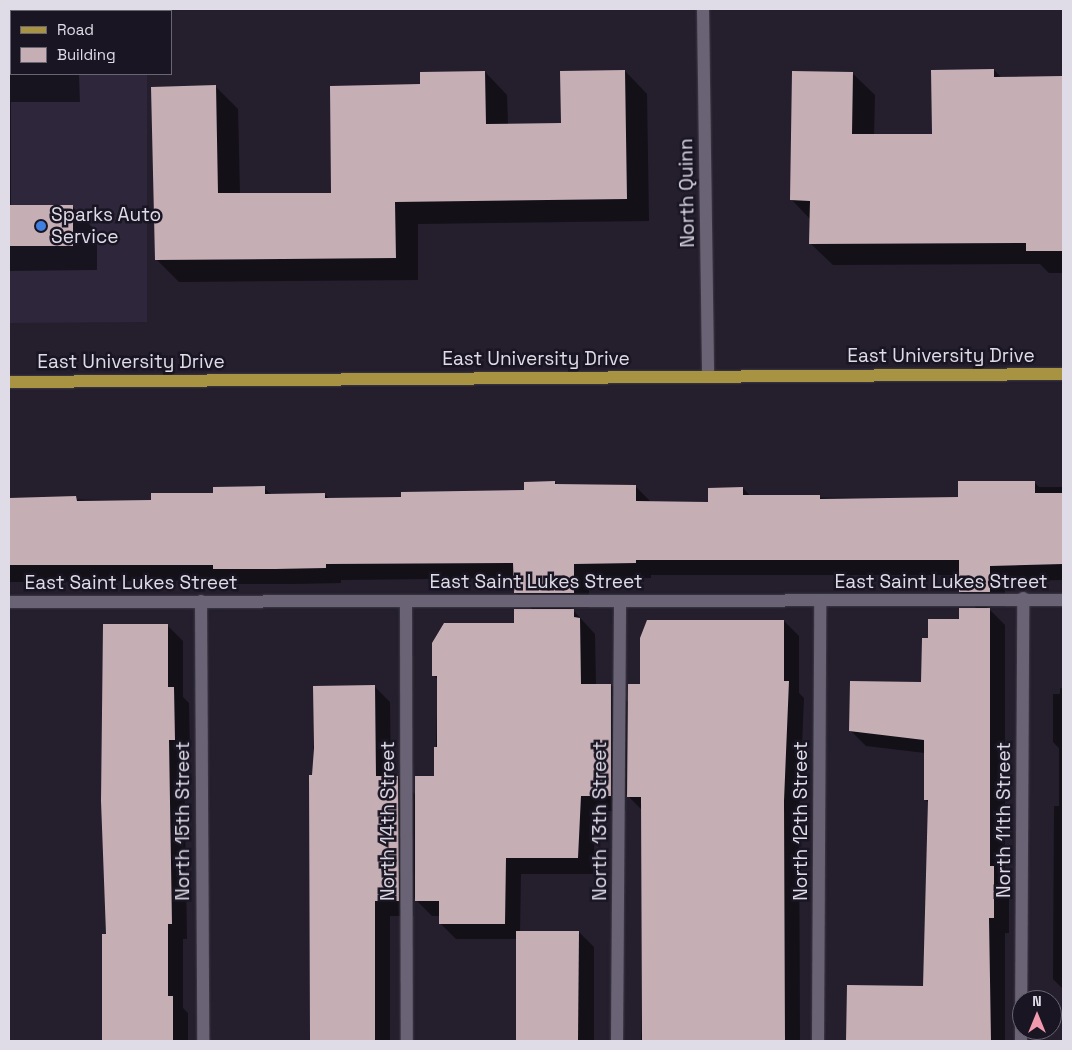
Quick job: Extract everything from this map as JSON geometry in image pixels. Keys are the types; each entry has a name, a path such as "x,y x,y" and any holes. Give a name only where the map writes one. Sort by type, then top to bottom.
{"main road":[{"name":"East University Drive","path":"9,382 1063,374"}],"street":[{"name":"North Quinn","path":"703,9 708,376"},
{"name":"East Saint Lukes Street","path":"9,602 820,601 1024,598 1063,600"},
{"name":"North 11th Street","path":"1021,1041 1024,598"},
{"name":"North 15th Street","path":"201,601 202,1041"},
{"name":"North 14th Street","path":"406,601 407,1041"},
{"name":"North 13th Street","path":"618,1041 620,601"},
{"name":"North 12th Street","path":"818,1041 820,601"}],"shaded area":[{"path":"9,9 147,9 10,10 10,75 147,75 147,322 9,323"}],"building":[{"path":"994,69 994,77 1063,76 1063,251 1026,251 1026,243 809,244 810,201 790,200 792,71 853,72 852,134 932,134 931,70"},
{"path":"625,70 627,199 395,202 396,258 155,260 151,87 216,85 218,193 331,193 330,86 420,84 420,72 485,71 486,124 561,123 560,71"},
{"name":"Sparks Auto Service","path":"9,205 73,205 73,246 9,246"},
{"path":"555,481 555,484 636,485 636,501 708,502 708,488 743,487 743,495 820,495 820,499 958,497 958,481 1035,481 1035,493 1063,493 1063,564 990,566 990,592 959,592 959,560 636,560 636,563 574,564 574,593 514,593 513,563 326,564 326,568 275,569 213,569 213,565 9,565 9,498 76,496 77,501 151,500 151,493 213,493 213,487 265,486 265,494 325,493 325,498 401,497 401,492 524,490 524,482"},
{"path":"959,608 990,608 990,866 994,866 994,918 989,918 991,1041 846,1041 847,985 923,986 928,800 924,800 924,740 849,731 850,681 921,682 922,638 928,638 928,619 959,619"},
{"path":"514,609 574,609 574,617 580,618 581,684 611,684 611,796 581,796 578,858 506,858 505,924 439,924 439,901 415,901 415,776 434,776 434,747 437,747 437,676 432,676 432,643 444,623 514,623"},
{"path":"647,620 784,620 784,681 789,681 784,801 785,1041 642,1041 641,797 627,797 628,684 640,684 640,638"},
{"path":"103,624 168,624 168,687 174,687 175,740 169,740 172,924 168,924 168,996 173,996 173,1041 102,1041 102,934 106,934 101,801"},
{"path":"375,685 376,776 398,776 399,901 375,901 375,1041 310,1041 309,775 312,775 314,748 313,686"},
{"path":"516,931 579,931 578,1041 516,1041"}],"place":[{"name":"Sparks Auto Service","path":"41,226"}]}
